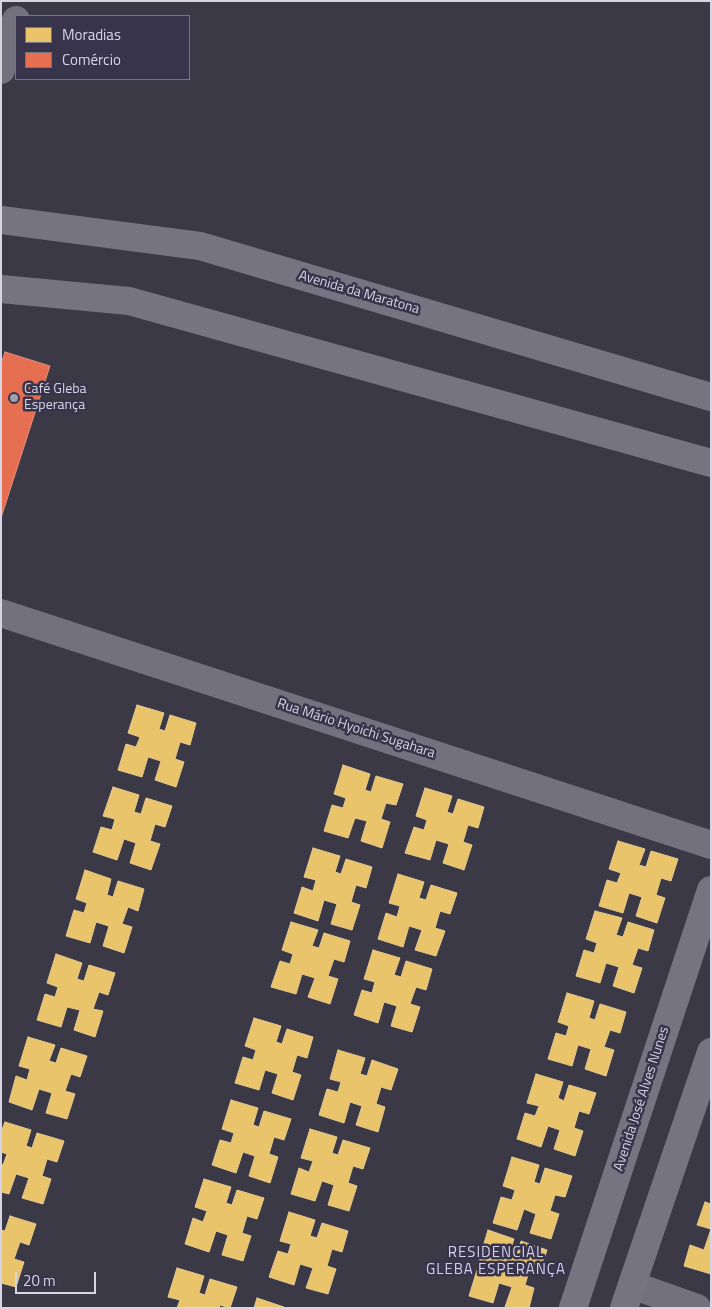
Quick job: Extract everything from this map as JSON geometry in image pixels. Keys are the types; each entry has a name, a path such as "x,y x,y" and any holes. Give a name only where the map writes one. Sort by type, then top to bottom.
{"street":[{"path":"17,15 22,1"},
{"path":"1,70 15,23"},
{"name":"Avenida da Maratona","path":"1,220 200,246 711,397"},
{"path":"1,289 129,301 711,463"},
{"name":"Rua Mário Hyoichi Sugahara","path":"1,613 711,845"},
{"name":"Avenida José Alves Nunes","path":"573,1308 711,890"},
{"path":"697,1308 628,1296 711,1052"}],"building: Moradias":[{"path":"137,705 164,713 159,729 165,731 170,715 196,723 190,745 180,742 175,759 184,762 176,787 155,780 161,761 148,757 142,777 118,770 126,744 136,747 140,737 128,733"},
{"path":"343,765 370,774 365,790 371,792 376,776 403,784 396,805 386,803 381,819 390,822 382,848 361,841 367,821 355,818 348,838 324,831 332,805 343,808 346,798 334,794"},
{"path":"113,787 139,795 134,812 141,814 146,798 172,806 165,827 155,824 150,841 160,844 151,870 130,863 136,843 124,839 117,860 93,852 101,827 112,830 115,819 103,816"},
{"path":"425,788 452,796 447,812 453,814 458,799 484,807 478,828 468,825 463,842 472,845 464,870 443,863 449,844 436,840 430,860 405,853 414,827 424,830 427,820 416,816"},
{"path":"618,841 645,849 639,865 646,867 651,851 678,859 671,881 661,878 656,895 665,898 657,923 636,916 642,897 629,893 623,913 599,906 607,880 617,883 621,873 609,869"},
{"path":"313,848 340,856 335,872 341,874 346,859 372,867 366,888 356,885 351,902 360,905 352,930 331,924 337,904 324,900 318,921 294,913 302,887 313,891 316,880 304,877"},
{"path":"85,870 111,879 107,895 113,897 118,881 144,889 138,911 128,907 122,924 132,927 124,953 103,946 109,926 96,922 90,943 66,936 74,910 84,913 87,903 76,899"},
{"path":"398,874 424,882 419,898 426,900 431,885 457,893 450,914 440,911 435,928 445,931 436,956 415,950 422,930 409,926 403,947 378,939 386,913 397,917 400,906 389,903"},
{"path":"595,911 622,918 616,935 623,937 628,922 654,930 648,951 638,948 632,965 642,968 634,993 613,986 619,967 606,963 600,983 576,976 584,950 594,953 597,943 586,939"},
{"path":"291,922 318,930 312,946 319,948 324,933 350,941 344,962 334,959 328,976 338,979 330,1004 308,997 315,978 302,974 296,994 271,987 280,961 290,964 293,954 282,950"},
{"path":"373,950 400,958 394,975 401,977 406,961 432,969 426,990 416,987 410,1004 420,1007 412,1032 391,1026 397,1006 384,1002 378,1023 354,1015 362,990 372,993 375,982 364,979"},
{"path":"56,954 82,963 77,979 84,981 89,965 115,973 108,995 99,992 93,1009 103,1011 95,1037 74,1030 80,1010 67,1007 61,1027 37,1020 45,994 55,997 58,987 47,983"},
{"path":"567,993 594,1001 589,1018 595,1020 600,1004 626,1012 620,1033 610,1030 604,1047 614,1050 606,1076 585,1069 591,1049 578,1045 572,1066 548,1059 556,1033 566,1036 569,1026 558,1022"},
{"path":"254,1018 281,1026 276,1042 282,1044 287,1029 313,1037 307,1058 297,1055 292,1072 301,1075 293,1100 272,1093 278,1074 265,1070 259,1090 235,1083 243,1057 253,1060 256,1050 245,1046"},
{"path":"28,1037 55,1045 49,1061 56,1063 61,1048 87,1056 80,1077 71,1074 65,1091 75,1094 67,1119 46,1113 52,1093 39,1089 32,1110 9,1102 16,1076 27,1080 30,1069 19,1066"},
{"path":"338,1050 365,1058 360,1074 367,1076 372,1060 398,1069 391,1090 381,1087 376,1104 385,1107 378,1132 356,1125 362,1106 350,1102 344,1123 319,1115 327,1089 338,1092 341,1082 330,1079"},
{"path":"536,1074 563,1082 558,1098 564,1101 569,1085 596,1093 589,1114 579,1111 574,1128 583,1131 575,1156 554,1149 560,1130 548,1126 541,1147 517,1139 525,1113 535,1116 539,1106 527,1103"},
{"path":"231,1100 258,1108 253,1125 259,1127 264,1111 291,1119 284,1140 274,1137 269,1154 278,1157 270,1183 249,1176 255,1156 243,1152 236,1173 212,1165 220,1140 231,1143 234,1133 222,1129"},
{"path":"5,1122 31,1130 26,1146 32,1148 37,1133 64,1141 57,1162 47,1159 42,1176 51,1179 43,1204 22,1198 29,1178 16,1174 9,1194 1,1192 1,1164 3,1165 7,1154 1,1152 1,1132"},
{"path":"310,1129 337,1137 332,1153 338,1155 343,1140 370,1148 363,1169 353,1166 348,1183 357,1186 349,1211 328,1205 334,1185 322,1181 315,1201 291,1194 299,1168 309,1172 313,1161 301,1158"},
{"path":"512,1157 539,1165 534,1182 540,1184 545,1168 572,1176 565,1197 555,1195 550,1211 559,1214 551,1239 530,1233 536,1214 524,1209 517,1230 493,1223 501,1197 512,1200 515,1190 503,1186"},
{"path":"204,1179 231,1187 226,1203 232,1205 237,1190 264,1198 257,1219 247,1216 242,1233 251,1236 243,1261 222,1255 228,1235 216,1231 209,1252 185,1244 193,1218 203,1222 207,1211 195,1207"},
{"path":"705,1202 711,1204 711,1229 697,1225"},
{"path":"289,1212 315,1220 310,1236 317,1238 322,1223 348,1231 342,1252 332,1249 327,1266 336,1269 328,1294 306,1288 313,1268 300,1264 294,1285 269,1277 278,1251 288,1254 291,1244 280,1241"},
{"path":"10,1216 36,1224 29,1245 20,1242 14,1259 24,1262 16,1287 1,1283 1,1230 5,1231"},
{"path":"711,1229 711,1274 684,1266 690,1245 704,1250"},
{"path":"488,1230 514,1239 509,1255 516,1258 521,1241 547,1250 540,1271 530,1268 525,1285 534,1288 529,1308 505,1307 512,1287 499,1283 493,1303 469,1296 477,1270 487,1273 490,1263 479,1260"},
{"path":"177,1268 204,1276 199,1293 205,1295 210,1279 237,1287 230,1308 220,1305 219,1308 177,1308 180,1300 168,1297"},
{"path":"257,1298 284,1307 254,1308"}],"building: Comércio":[{"path":"5,352 50,366 1,518 1,364"}],"place":[{"name":"Café Gleba Esperança","path":"14,398"}],"district":[{"name":"RESIDENCIAL GLEBA ESPERANÇA","path":"496,1262"}]}
